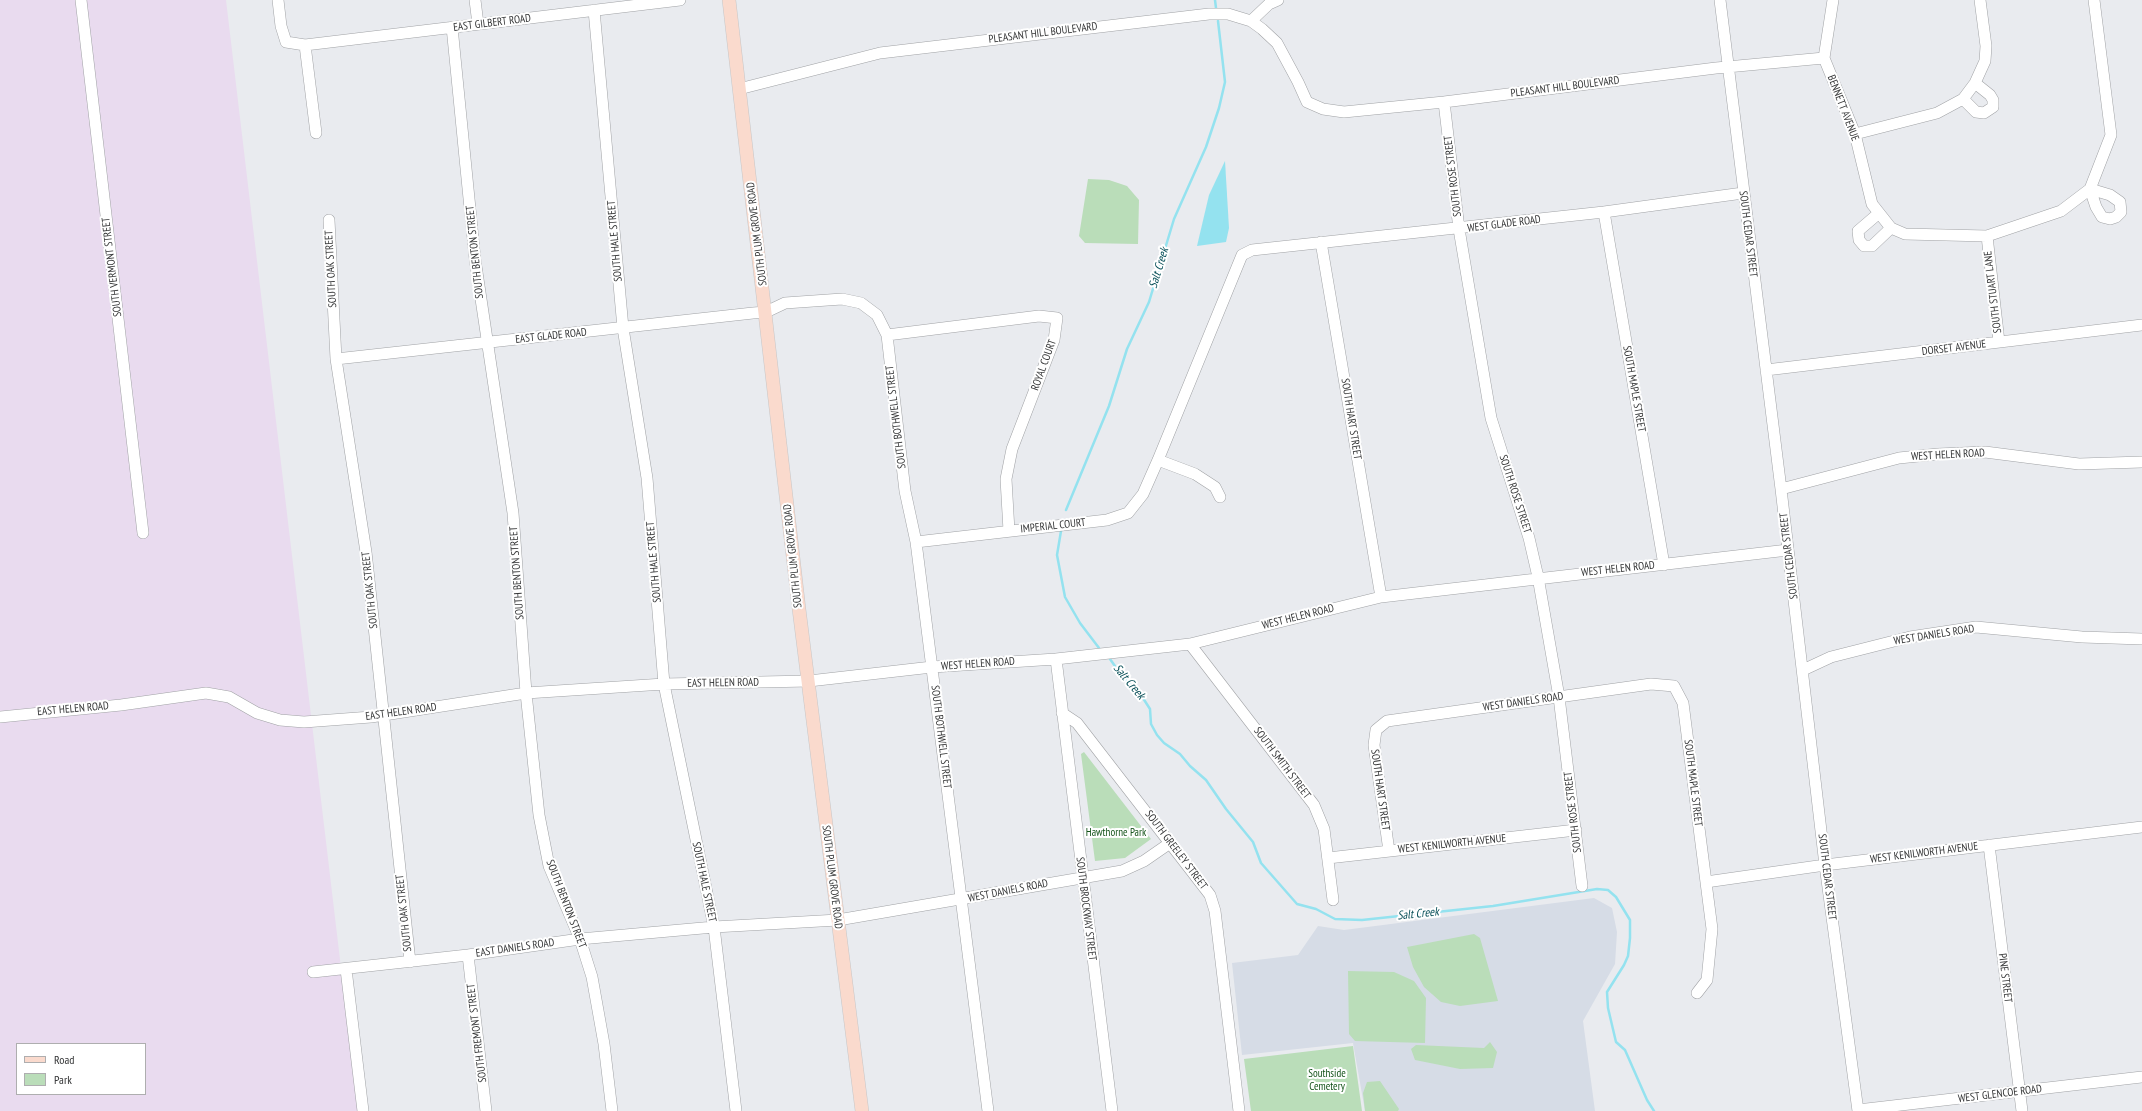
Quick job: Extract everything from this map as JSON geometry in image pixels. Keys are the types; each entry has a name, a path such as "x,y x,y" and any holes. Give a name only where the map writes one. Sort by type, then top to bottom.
{"main road":[{"name":"SOUTH PLUM GROVE ROAD","path":"729,0 808,681 862,1111"}],"street":[{"name":"SOUTH VERMONT STREET","path":"81,0 143,533"},
{"path":"278,0 281,26 286,42 305,45 316,133"},
{"path":"475,0 478,24"},
{"name":"EAST GILBERT ROAD","path":"305,45 680,0"},
{"path":"1251,21 1269,4 1278,0"},
{"name":"SOUTH CEDAR STREET","path":"1720,0 1803,670 1825,865 1858,1111"},
{"path":"1824,58 1833,0"},
{"path":"1855,134 1937,113 1962,99 1975,83 1982,70 1986,54 1980,0"},
{"name":"SOUTH STUART LANE","path":"1999,342 1987,236 2061,211 2090,188 2111,135 2094,0"},
{"name":"SOUTH HALE STREET","path":"594,10 624,328 647,478 664,684 714,927 736,1111"},
{"name":"PLEASANT HILL BOULEVARD","path":"739,89 861,57 928,47 1209,14 1228,14 1251,21 1277,43 1298,82 1303,106 1344,112 1444,102 1728,67 1824,58"},
{"name":"SOUTH BENTON STREET","path":"452,27 475,259 512,513 526,693 539,815 549,866 580,939 592,978 599,1010 612,1111"},
{"name":"BENNETT AVENUE","path":"1824,58 1855,134 1872,204 1892,228"},
{"path":"1962,99 1976,112 1984,113 1993,107 1993,100 1990,95 1975,83"},
{"name":"SOUTH ROSE STREET","path":"1444,102 1459,229 1491,418 1529,538 1538,577 1559,697 1582,886"},
{"name":"WEST GLADE ROAD","path":"1242,255 1252,250 1459,229 1604,212 1743,193"},
{"name":"SOUTH MAPLE STREET","path":"1604,212 1664,565"},
{"path":"1879,213 1858,231 1858,240 1864,246 1872,246 1892,228 1905,234 1987,236"},
{"name":"SOUTH OAK STREET","path":"329,220 336,358 366,552 410,962"},
{"name":"SOUTH HART STREET","path":"1322,242 1381,597"},
{"name":"IMPERIAL COURT","path":"916,542 1107,520 1128,513 1143,494 1242,255"},
{"name":"SOUTH BOTHWELL STREET","path":"766,312 785,303 842,299 861,303 877,315 887,335 905,491 916,542 988,1111"},
{"name":"EAST GLADE ROAD","path":"336,358 766,312"},
{"name":"ROYAL COURT","path":"887,335 1039,316 1057,318 1054,340 1012,449 1006,478 1008,531"},
{"name":"DORSET AVENUE","path":"1766,370 2142,325"},
{"name":"WEST HELEN ROAD","path":"1781,489 1899,458 1938,454 1985,452 2079,464 2142,462"},
{"path":"1158,460 1195,474 1215,487 1220,497"},
{"name":"WEST HELEN ROAD","path":"808,681 932,667 1056,658 1190,644 1381,597 1538,577 1664,565 1788,550"},
{"name":"WEST DANIELS ROAD","path":"1803,670 1831,657 1910,637 1976,627 2082,637 2142,639"},
{"name":"SOUTH SMITH STREET","path":"1190,644 1314,805 1324,829 1333,900"},
{"name":"SOUTH BROCKWAY STREET","path":"1056,658 1112,1111"},
{"name":"EAST HELEN ROAD","path":"0,717 114,705 206,693 229,697 257,713 280,720 304,722 383,716 526,693 664,684 808,681"},
{"name":"WEST DANIELS ROAD","path":"1376,730 1387,722 1651,684 1674,686"},
{"name":"SOUTH MAPLE STREET","path":"1674,686 1683,703 1712,929 1707,980 1697,993"},
{"name":"SOUTH GREELEY STREET","path":"1062,712 1077,723 1206,890 1215,911 1239,1111"},
{"name":"SOUTH HART STREET","path":"1376,730 1374,745 1389,851"},
{"name":"WEST KENILWORTH AVENUE","path":"1706,882 1825,865 2142,827"},
{"name":"WEST KENILWORTH AVENUE","path":"1328,858 1576,830"},
{"name":"WEST DANIELS ROAD","path":"838,920 962,900 1082,876 1122,871 1133,867 1170,842"},
{"name":"PINE STREET","path":"1989,845 2022,1111"},
{"name":"EAST DANIELS ROAD","path":"313,972 468,955 580,939 714,927 838,920"},
{"name":"SOUTH FREMONT STREET","path":"468,955 486,1111"},
{"path":"346,969 363,1111"},
{"name":"WEST GLENCOE ROAD","path":"1858,1111 2142,1077"}],"shaded area":[{"path":"0,0 226,0 358,1111 0,1111"},
{"path":"1594,898 1612,908 1617,932 1615,964 1583,1021 1595,1111 1365,1111 1353,1043 1242,1055 1232,963 1298,955 1318,926 1344,930"}],"green space":[{"path":"1088,179 1109,180 1127,186 1139,200 1138,244 1085,243 1079,236"},
{"name":"Hawthorne Park","path":"1084,752 1151,839 1125,858 1095,861 1081,754"},
{"path":"1474,934 1480,938 1498,1001 1460,1006 1441,1002 1424,987 1413,967 1407,947"},
{"path":"1348,971 1394,972 1414,981 1426,998 1425,1043 1355,1041 1349,1034"},
{"path":"1490,1042 1497,1052 1493,1068 1460,1069 1415,1060 1411,1049 1416,1045 1484,1048"},
{"name":"Southside Cemetery","path":"1353,1046 1362,1111 1251,1111 1244,1059"},
{"path":"1380,1081 1399,1109 1398,1111 1365,1111 1363,1093 1367,1082"}],"water":[{"path":"1225,161 1229,228 1226,242 1197,246 1209,195"}],"waterway":[{"name":"Salt Creek","path":"1215,0 1216,8"},
{"name":"Salt Creek","path":"1066,510 1109,406 1127,349 1149,302 1174,219 1206,147 1219,108 1225,82 1218,21"},
{"name":"Salt Creek","path":"1061,531 1057,555 1065,597 1080,623 1099,648"},
{"name":"Salt Creek","path":"1110,659 1122,676 1141,695 1150,709 1151,724 1157,735 1164,743 1180,754 1190,766 1206,780 1226,809 1253,842 1261,863 1297,904 1316,909 1335,919 1362,920 1493,906 1597,889 1608,890 1616,897 1630,920 1628,956 1607,992 1608,1008 1616,1042 1625,1050 1647,1100 1654,1111"}]}
